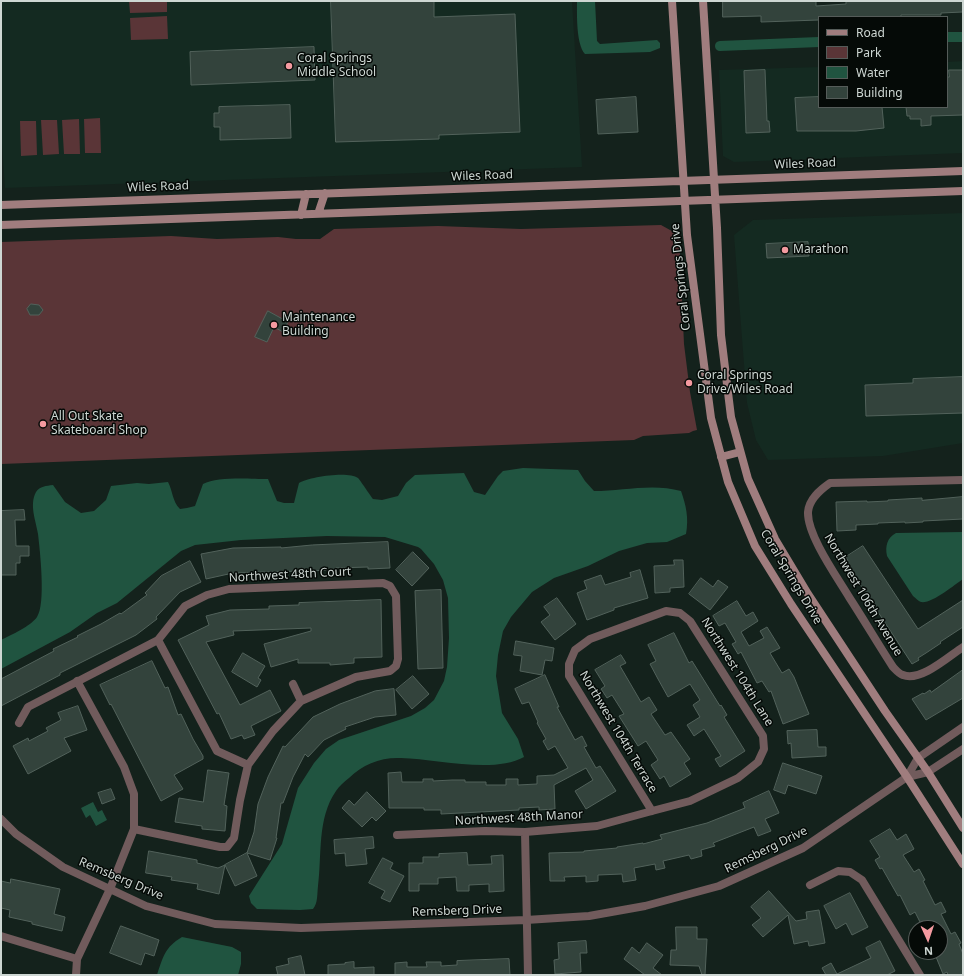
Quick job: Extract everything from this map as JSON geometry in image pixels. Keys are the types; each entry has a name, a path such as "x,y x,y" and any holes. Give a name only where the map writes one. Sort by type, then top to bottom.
{"main road":[{"name":"Coral Springs Drive","path":"672,1 687,235 692,279 711,418 728,482 755,546 791,604 907,777 963,864"},
{"name":"Coral Springs Drive","path":"703,1 714,180 721,335 731,417 748,479 775,540 808,594 928,772 963,828"},
{"name":"Wiles Road","path":"1,205 963,171"},
{"path":"1,225 963,191"},
{"path":"318,214 326,193"},
{"path":"301,215 306,194"},
{"path":"721,457 740,452"}],"street":[{"name":"Northwest 106th Avenue","path":"963,480 830,484 819,492 813,499 808,512 812,532 822,552 893,667 902,675 916,676 931,669 963,646"},
{"name":"Northwest 48th Court","path":"19,723 28,706 158,640 185,606 207,595 229,589 383,583 390,586 396,596 398,659 396,666 390,671 356,677 301,701"},
{"name":"Northwest 104th Lane","path":"569,664 576,650 590,639 666,611 680,613 690,621 763,736 764,750"},
{"path":"158,640 217,751 248,765"},
{"name":"Northwest 104th Terrace","path":"569,664 569,676 652,811"},
{"path":"76,975 77,959 110,889 134,829 134,794 124,767 77,682"},
{"path":"134,829 220,847 227,847 234,838 240,800 248,765 273,731 301,701 293,684"},
{"name":"Remsberg Drive","path":"907,777 918,758 963,728"},
{"name":"Northwest 48th Manor","path":"397,835 525,832 597,826 690,801 738,778 758,762 764,750"},
{"name":"Remsberg Drive","path":"1,820 16,834 63,867 146,906 215,924 300,928 526,920 589,916 645,906 719,886 803,848 907,777 928,772 963,750"},
{"path":"525,832 528,975"},
{"path":"810,885 838,871 850,872 862,880 920,975"},
{"path":"1,936 77,959"}],"shaded area":[{"name":"Coral Springs Middle School","path":"1,1 572,1 582,167 5,188 1,130"},
{"path":"963,61 963,153 734,162 723,156 719,70 818,67 818,108 948,108 948,62"},
{"path":"963,213 963,443 883,456 768,460 756,440 747,403 734,235 753,220"}],"green space":[{"path":"129,1 167,1 167,12 130,13"},
{"path":"167,16 168,39 131,40 130,18"},
{"path":"100,118 101,153 85,153 84,119"},
{"path":"79,119 80,154 64,154 62,120"},
{"path":"41,120 57,120 59,154 43,155"},
{"path":"20,121 36,121 37,155 21,156"},
{"path":"661,225 679,235 684,344 690,392 697,430 689,433 643,436 634,440 1,464 1,242 171,236 217,239 278,237 320,239 334,229 438,226 521,229"}],"water":[{"path":"577,1 595,1 597,41 600,44 657,40 660,43 660,48 650,52 585,54 580,43 577,21"},
{"path":"523,468 578,470 594,491 649,487 681,491 686,512 686,534 667,542 647,543 619,551 588,566 554,578 532,592 511,617 503,631 498,655 496,676 502,713 518,739 524,757 512,762 481,765 394,758 373,762 354,773 337,789 326,813 321,837 317,898 313,909 257,909 251,903 249,896 282,844 298,788 314,763 326,749 339,740 411,716 425,708 434,700 444,681 447,667 449,638 448,598 443,580 434,564 421,549 385,537 327,536 241,540 195,545 181,551 117,603 97,613 70,632 1,669 1,640 30,624 37,617 40,610 42,590 41,564 33,502 36,492 41,487 53,485 65,502 81,513 94,511 106,500 111,486 137,483 149,484 168,482 175,503 180,509 195,506 203,484 209,481 217,480 235,478 268,479 277,501 294,503 299,483 319,477 346,475 358,478 373,499 382,500 398,496 406,483 415,475 464,473 474,492 485,495 503,471"},
{"path":"963,532 963,579 943,594 931,600 926,602 919,601 913,596 887,556 886,549 889,540 896,533"},
{"path":"93,802 98,812 102,810 107,820 96,826 90,815 86,818 81,808"},
{"path":"182,937 232,947 241,952 241,964 238,975 157,975 165,953"}],"building":[{"path":"331,1 434,1 434,17 515,14 520,132 439,135 439,139 336,142"},
{"path":"723,1 816,1 816,6 846,4 846,1 963,1 963,12 941,13 941,15 818,16 818,20 761,22 761,16 723,17"},
{"path":"314,47 315,80 191,85 190,52"},
{"path":"765,70 767,121 769,121 770,132 746,133 744,71"},
{"path":"949,70 963,70 963,115 931,116 931,125 921,126 921,119 910,119 910,116 907,116 906,108 948,108"},
{"path":"636,97 638,132 598,134 596,100"},
{"path":"818,97 818,108 882,108 884,128 856,131 797,131 795,98"},
{"path":"290,105 291,138 220,140 220,127 214,127 214,113 219,113 219,107"},
{"path":"808,242 809,256 767,258 766,244"},
{"path":"31,304 39,305 43,310 39,315 30,315 27,309"},
{"name":"Maintenance Building","path":"268,311 288,322 283,332 274,327 267,342 255,337"},
{"path":"963,377 963,413 866,416 865,385 913,383 913,379"},
{"path":"963,497 963,519 856,525 856,530 837,531 836,502 867,502 922,498 922,500"},
{"path":"24,510 25,520 15,520 16,546 29,546 29,556 20,556 20,563 16,563 16,575 1,575 1,511"},
{"path":"388,542 390,568 336,568 336,570 233,573 206,579 201,554 233,548 281,548 312,545"},
{"path":"863,546 918,629 963,600 963,627 940,642 941,643 918,658 919,660 912,664 846,563 848,561 846,557"},
{"path":"413,552 429,568 412,586 396,570"},
{"path":"674,560 683,560 684,587 670,588 670,592 655,593 654,566 674,565"},
{"path":"190,561 201,582 180,592 156,617 157,619 136,635 60,673 60,675 1,706 1,679 54,651 53,649 78,637 77,636 120,613 121,614 147,595 145,593 161,576"},
{"path":"640,570 648,598 614,608 614,610 587,620 577,593 587,589 584,581 601,575 605,585 631,577 630,573"},
{"path":"701,578 713,587 718,580 728,587 710,610 689,594"},
{"path":"441,590 443,668 418,669 415,591"},
{"path":"557,598 576,624 555,640 541,622 550,615 544,607"},
{"path":"381,600 382,657 354,658 354,663 330,665 330,663 298,663 298,659 271,667 264,644 311,631 311,628 233,631 234,635 206,642 240,705 270,690 281,711 251,726 255,735 244,739 242,735 231,739 219,713 217,714 178,640 209,625 206,616 230,610 269,609 269,606 299,605 299,603"},
{"path":"737,601 746,616 753,612 758,621 741,632 749,646 764,638 760,631 767,627 780,648 770,653 782,673 789,669 794,677 809,714 783,724 771,691 769,692 762,681 757,683 741,652 738,654 732,644 736,642 725,623 719,626 713,616"},
{"path":"674,633 689,663 692,661 720,706 721,705 727,715 724,717 745,751 720,767 715,759 721,756 704,729 694,736 687,725 700,717 693,705 700,700 690,684 668,697 650,664 656,661 648,645"},
{"path":"516,641 554,648 552,661 545,660 542,675 520,671 522,656 514,655"},
{"path":"243,653 265,666 258,678 261,680 257,687 232,672"},
{"path":"621,655 626,663 620,666 641,702 649,697 657,710 651,714 665,735 671,732 690,759 684,763 691,774 670,787 664,776 660,779 651,765 658,760 646,741 638,746 619,716 624,714 612,695 607,698 601,689 605,686 595,670"},
{"path":"152,661 165,688 168,687 178,715 181,714 203,756 203,759 174,775 183,789 161,801 100,685"},
{"path":"963,670 963,698 926,720 912,699 930,690 931,692"},
{"path":"545,675 559,707 557,707 575,740 582,736 587,746 584,747 596,768 600,766 616,791 586,809 575,791 593,780 586,768 554,785 555,809 539,810 539,807 519,808 519,810 441,814 441,810 424,810 424,808 389,808 388,773 401,772 402,782 423,782 423,779 433,779 433,781 465,780 465,782 486,782 486,785 506,785 506,779 518,779 518,785 537,784 537,776 554,775 568,768 555,746 548,750 543,741 546,739 537,723 538,722 529,702 522,704 515,689"},
{"path":"413,676 429,694 412,709 396,690"},
{"path":"394,689 396,715 375,717 345,727 346,729 324,740 308,757 305,754 293,777 283,803 281,803 277,838 270,860 247,853 254,832 258,804 268,777 283,746 285,747 313,717 340,704 375,691"},
{"path":"78,706 87,730 64,738 71,751 28,774 13,746 28,738 29,741 48,731 46,728 61,720 58,713"},
{"path":"817,730 818,747 826,747 826,756 792,758 791,743 788,744 787,731"},
{"path":"783,763 822,776 816,794 788,785 785,794 774,790"},
{"path":"208,770 229,773 224,805 227,806 225,831 202,829 202,826 175,822 179,798 203,802"},
{"path":"111,789 115,799 102,804 98,793"},
{"path":"769,791 779,813 765,819 771,831 758,836 754,827 713,843 715,846 701,850 702,856 691,859 689,855 663,861 665,868 656,870 655,864 634,868 636,880 623,882 622,874 598,875 598,881 586,882 586,876 564,877 565,881 550,881 549,853 584,852 617,848 662,839 660,835 707,823 745,808 743,803"},
{"path":"367,792 386,811 376,821 372,817 362,827 342,808 349,800 354,805"},
{"path":"890,829 897,840 906,834 914,849 903,855 914,872 919,869 925,880 923,881 935,905 941,902 946,912 941,914 944,920 919,920 915,912 910,915 900,895 898,896 882,868 880,869 875,860 880,857 870,841"},
{"path":"373,837 374,848 365,849 367,864 346,866 345,853 335,854 334,840"},
{"path":"149,851 197,860 197,863 218,868 225,865 219,894 197,889 198,884 171,880 172,877 146,873"},
{"path":"247,853 257,876 235,886 225,865"},
{"path":"467,853 468,865 492,864 491,856 503,855 504,891 489,892 489,884 469,885 469,891 457,891 456,877 438,878 438,884 419,884 419,891 409,891 409,863 423,863 423,857 439,857 439,854"},
{"path":"383,858 393,863 390,869 404,876 390,902 381,898 385,891 369,883"},
{"path":"11,879 60,889 54,914 65,917 62,931 9,917 10,910 1,908 1,881 10,883"},
{"path":"769,891 796,921 807,919 806,912 819,910 825,943 809,946 808,941 794,944 788,915 763,937 752,925 761,918 751,907"},
{"path":"850,893 868,927 852,935 846,923 836,929 824,906"},
{"path":"121,926 159,940 154,956 145,953 141,965 110,953"},
{"path":"676,927 697,927 697,939 707,939 705,975 702,975 699,966 670,965 671,950 676,950"},
{"path":"948,928 951,934 955,932 961,943 959,944 963,954 963,975 948,975 947,972 943,974 937,960 948,960"},
{"path":"586,941 587,953 580,953 581,972 555,974 554,960 559,959 558,943"},
{"path":"880,941 895,971 887,975 826,975 822,968 831,963 837,974 871,958 866,948"},
{"path":"647,943 663,955 653,968 662,975 645,975 624,959 632,947 639,953"},
{"path":"301,956 305,975 278,975 276,967 289,964 288,959"},
{"path":"509,959 510,975 395,975 395,963 407,962 407,967 427,967 426,962 441,962 441,966 457,965 457,961"},
{"path":"354,962 354,968 374,967 374,975 328,975 328,965"}],"waterway":[{"path":"948,37 963,37"},
{"path":"720,46 818,42"}],"place":[{"name":"Coral Springs Middle School","path":"289,66"},
{"name":"Marathon","path":"785,250"},
{"name":"Maintenance Building","path":"274,325"},
{"name":"Coral Springs Drive/Wiles Road","path":"689,383"},
{"name":"All Out Skate Skateboard Shop","path":"43,424"}]}
